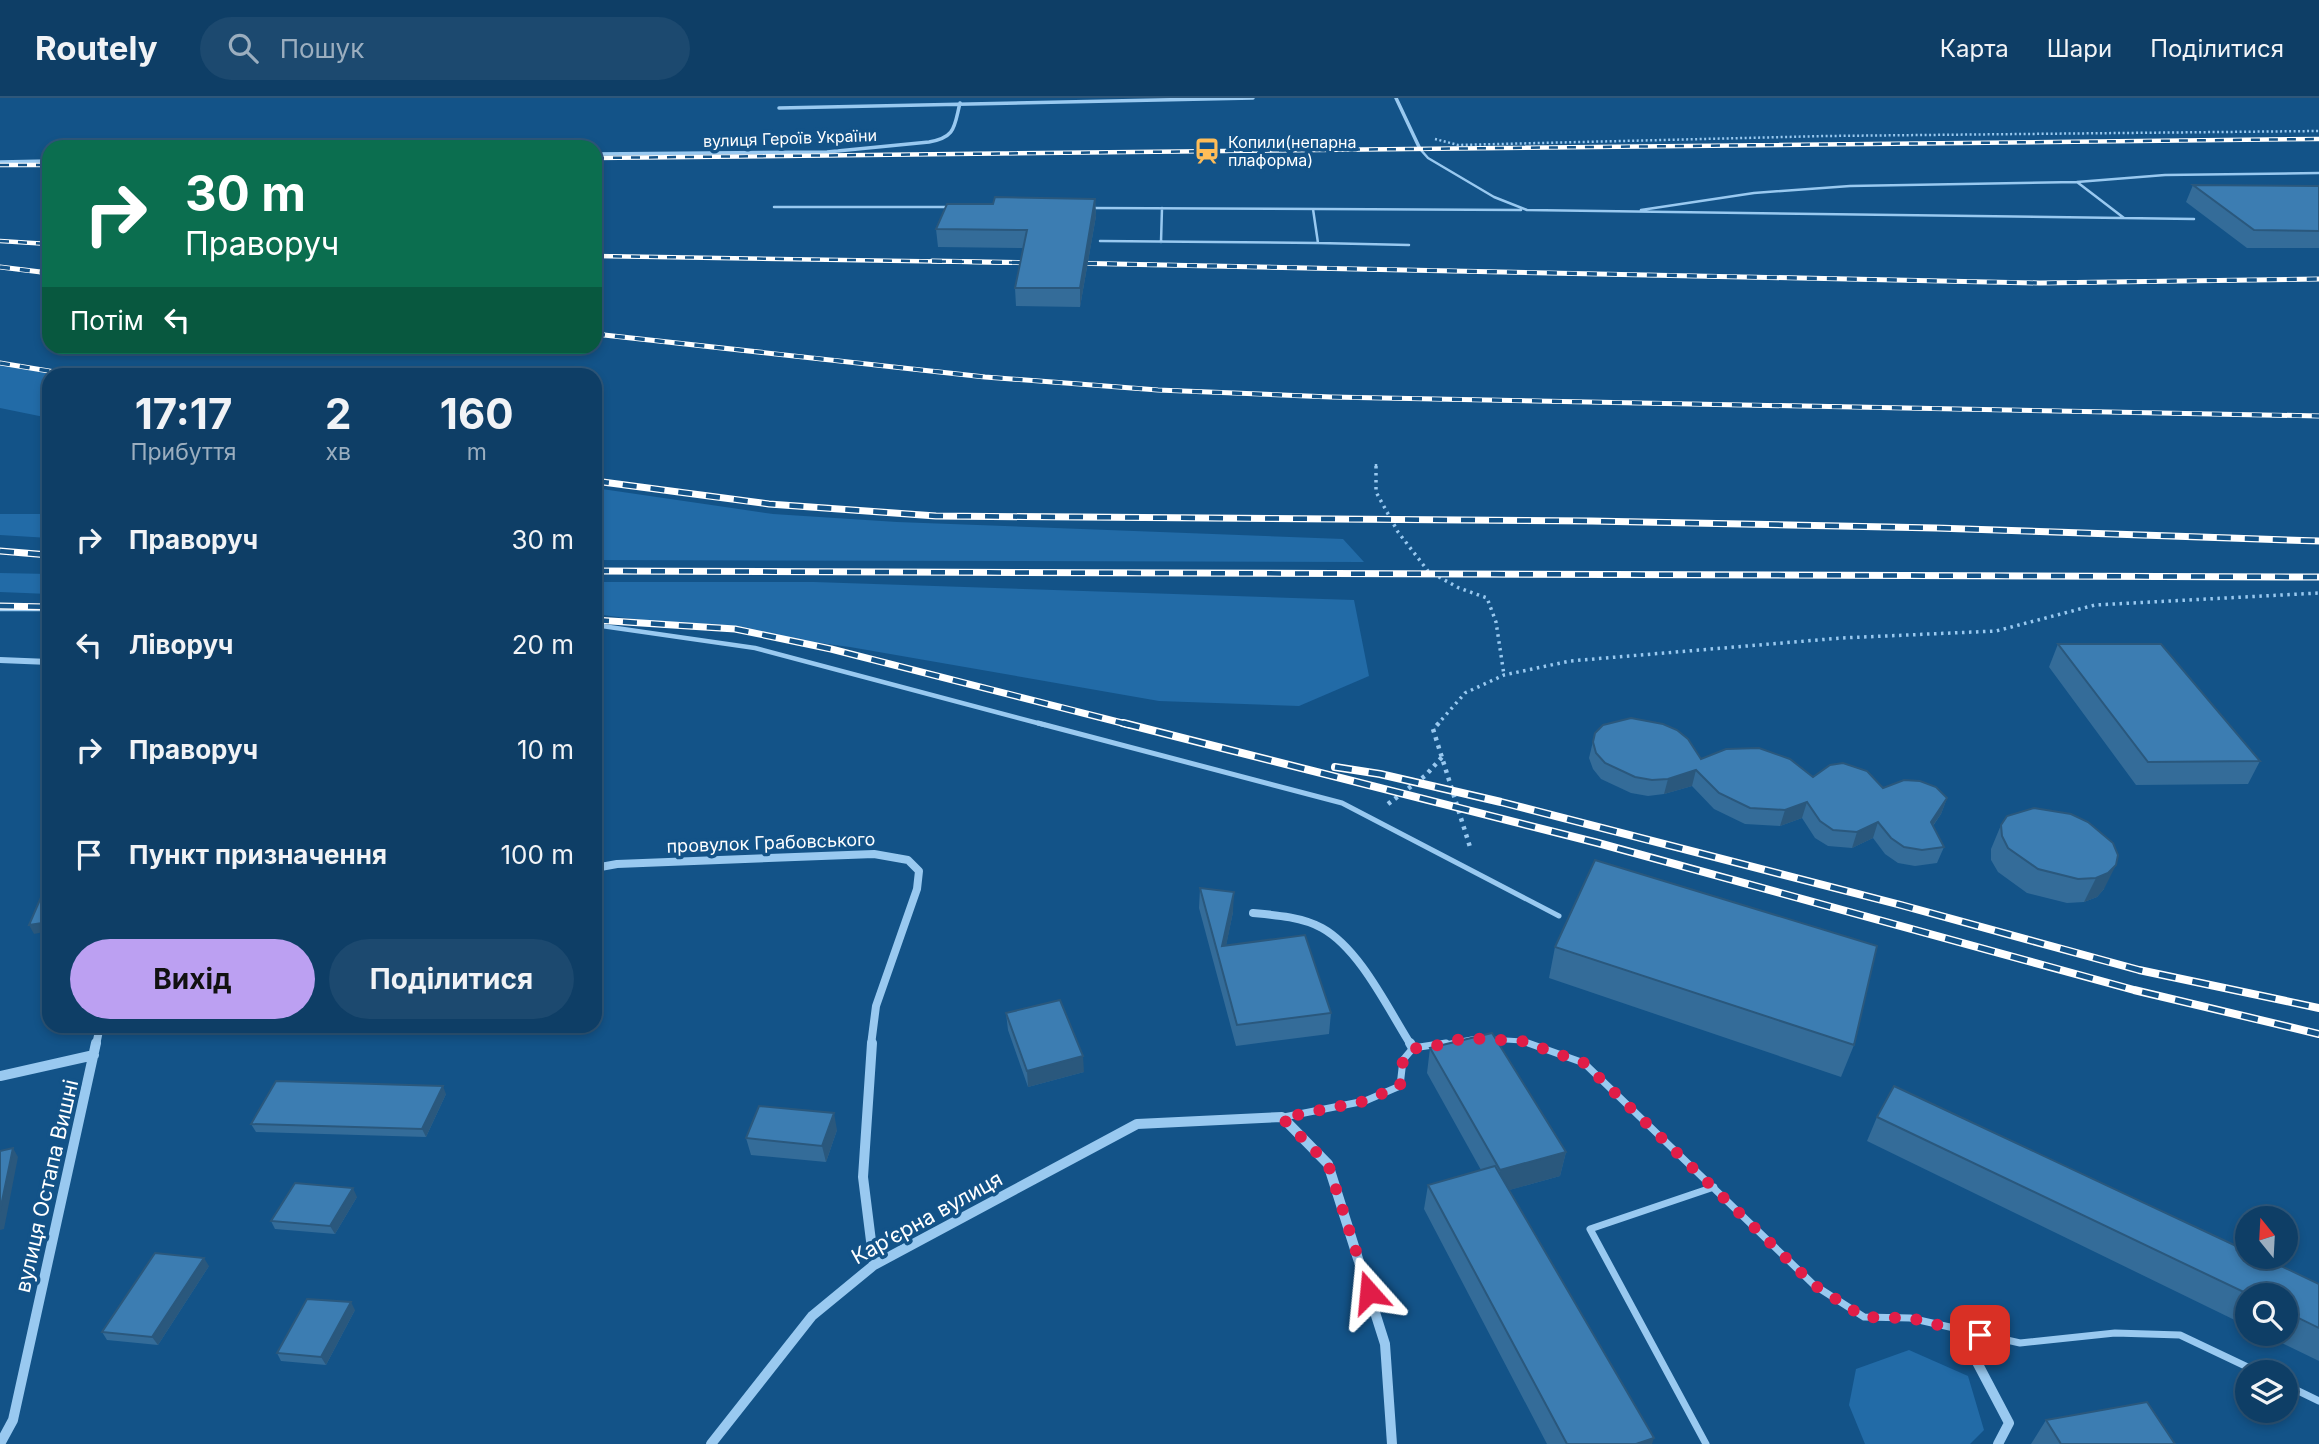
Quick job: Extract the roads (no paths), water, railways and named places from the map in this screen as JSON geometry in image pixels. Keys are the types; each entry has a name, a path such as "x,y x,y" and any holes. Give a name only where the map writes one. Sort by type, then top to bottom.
{"street":[{"name":"вулиця Героїв України","path":"779,108 826,104 1253,98"},
{"path":"1396,98 1420,149"},
{"name":"вулиця Героїв України","path":"602,154 827,152 929,142 944,139 953,132 960,103"},
{"path":"0,162 42,161"},
{"path":"0,660 42,662"},
{"name":"провулок Грабовського","path":"602,867 874,854 908,860 919,871 917,889 876,1006 868,1072 863,1177 874,1265"},
{"path":"1253,914 1321,927 1338,939 1374,987 1413,1048"},
{"name":"вулиця Остапа Вишні","path":"0,1444 13,1420 99,1033"},
{"name":"вулиця Остапа Вишні","path":"0,1076 94,1055"},
{"path":"1282,1118 1328,1164 1385,1344 1392,1444"},
{"name":"Карʼєрна вулиця","path":"711,1444 811,1316 874,1265 1137,1124 1282,1118"},
{"path":"1960,1331 2009,1423 1998,1444"}],"lane":[{"path":"1420,149 1428,158 1494,197 1527,209"},
{"path":"1622,212 1754,193 1836,187 2077,182 2165,175 2319,173"},
{"path":"2077,182 2124,218"},
{"path":"774,207 954,207"},
{"path":"1079,208 1527,209 2194,219"},
{"path":"1161,242 1162,208"},
{"path":"1313,209 1318,243"},
{"path":"1100,241 1409,245"},
{"path":"0,609 42,609"},
{"path":"602,626 755,648 1342,803 1559,916"},
{"path":"1282,1118 1365,1101 1400,1086 1403,1060 1413,1048 1424,1049 1464,1038 1522,1041 1584,1063 1814,1285 1864,1317 1910,1318 2020,1343 2115,1333 2180,1335 2235,1361"},
{"path":"1706,1444 1590,1229 1714,1187"},
{"path":"2298,1391 2319,1401"}],"railway":[{"path":"602,158 2319,139"},
{"path":"0,165 42,165"},
{"path":"0,241 42,244"},
{"path":"602,256 1039,263 932,261"},
{"path":"1070,263 1067,263 2040,283 2319,279"},
{"path":"0,267 42,272"},
{"path":"602,335 985,377 1158,390 1331,397 2319,416"},
{"path":"0,363 42,370"},
{"path":"602,482 769,504 936,516 1591,521 1936,528 2319,541"},
{"path":"0,551 42,554"},
{"path":"602,571 2319,577"},
{"path":"0,606 42,607"},
{"path":"602,620 735,629 831,649 1130,725"},
{"path":"1123,723 1598,843 2134,990 2319,1034"},
{"path":"1335,767 1380,774 1501,802 1901,905 2139,970 2319,1008"}],"place":[{"name":"Копили(непарна плаформа)","path":"1207,151"}]}
